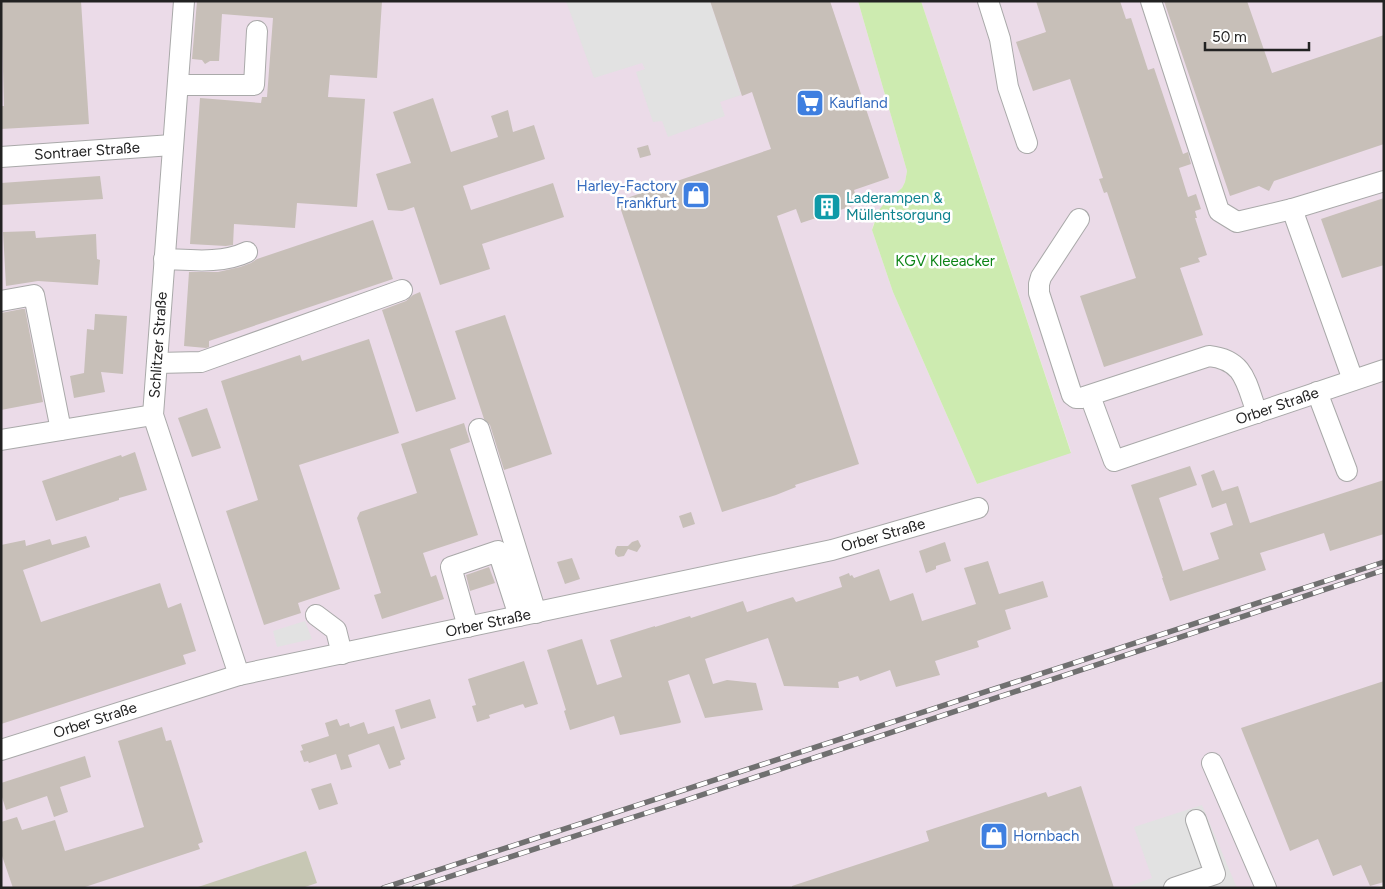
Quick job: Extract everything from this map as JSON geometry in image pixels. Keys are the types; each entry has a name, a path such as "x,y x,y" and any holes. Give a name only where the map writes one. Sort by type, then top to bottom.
{"street":[{"name":"Schlitzer Straße","path":"184,1 152,415 239,674"},
{"path":"988,1 1000,39 1008,87 1027,143"},
{"path":"1151,1 1219,211 1237,222 1292,209 1384,180"},
{"path":"178,85 254,85 257,32"},
{"name":"Sontraer Straße","path":"1,157 172,145"},
{"path":"1292,209 1353,380"},
{"path":"1080,219 1041,277 1039,284 1039,293 1072,395 1076,398 1090,396 1209,356 1230,361 1239,368 1257,412"},
{"path":"164,258 220,260 235,258 247,252"},
{"path":"157,363 201,362 402,290"},
{"path":"1,301 34,295 61,430"},
{"name":"Orber Straße","path":"1090,396 1114,461 1384,370"},
{"path":"1317,392 1347,471"},
{"path":"1,440 152,415"},
{"path":"480,429 528,614"},
{"name":"Orber Straße","path":"1,750 239,674 342,654 832,550 978,508"},
{"path":"468,627 450,567 498,551 528,614"},
{"path":"316,615 336,630 342,654"},
{"path":"1212,763 1266,888"},
{"path":"1174,888 1215,874 1196,820"}],"shaded area":[{"path":"1,1 858,1 907,171 902,188 887,200 876,214 872,230 893,292 977,484 1071,452 921,1 1384,1 1384,884 1372,888 1,888"},
{"path":"566,1 710,1 741,95 720,102 725,116 668,137 662,121 653,122 636,72 645,69 642,63 594,78"},
{"path":"305,621 312,639 277,647 273,631"},
{"path":"1202,805 1237,888 1124,888 1152,878 1134,827"},
{"path":"306,851 317,883 302,888 195,888"}],"green space":[{"name":"KGV Kleeacker","path":"858,1 921,1 1071,453 977,484 893,292 872,230 879,210 887,200 902,188 907,171"}],"building":[{"path":"1,1 81,1 89,124 1,129 1,106 4,106"},
{"path":"197,1 382,1 377,78 330,75 328,97 365,99 357,207 297,203 295,228 234,224 233,245 190,244 200,98 261,103 262,97 267,97 273,18 222,14 219,61 210,61 205,64 202,60 192,59"},
{"path":"710,1 830,1 889,178 854,190 858,204 801,223 796,209 777,216 859,464 795,485 796,487 776,495 722,512 618,201 771,149 752,92 742,96"},
{"path":"1036,1 1120,1 1126,19 1131,18 1148,70 1154,68 1183,154 1188,152 1191,164 1179,168 1188,197 1196,194 1201,209 1195,211 1197,218 1195,218 1207,255 1198,258 1200,262 1180,268 1203,335 1104,367 1080,296 1136,278 1107,192 1104,193 1099,179 1103,178 1070,79 1033,91 1016,42 1046,32"},
{"path":"1164,1 1247,1 1272,73 1384,35 1384,144 1274,181 1269,191 1259,186 1230,196"},
{"path":"433,98 451,152 498,137 491,116 508,110 513,132 534,125 545,159 463,186 471,210 553,183 564,217 482,244 490,269 440,285 414,207 402,211 388,210 376,174 411,163 393,112"},
{"path":"648,145 651,155 640,158 637,148"},
{"path":"100,176 103,199 1,205 1,183"},
{"path":"1384,198 1384,265 1342,278 1321,219"},
{"path":"373,220 393,279 209,341 209,347 206,348 184,346 189,272 218,272 240,267 257,259"},
{"path":"35,231 36,238 96,234 97,259 100,260 98,285 38,281 6,286 3,232"},
{"path":"420,292 456,399 416,412 382,310 406,301"},
{"path":"25,309 43,402 1,410 1,313"},
{"path":"95,314 127,316 123,374 101,372 105,392 74,398 70,376 84,373 87,329 94,330"},
{"path":"505,315 552,454 504,470 490,425 484,419 455,331"},
{"path":"369,339 399,433 299,465 340,589 298,603 301,613 264,625 226,511 258,500 221,381 300,355 302,361"},
{"path":"207,408 221,448 192,457 178,418"},
{"path":"464,423 470,442 450,449 478,535 423,553 431,577 436,575 444,599 382,619 374,595 381,593 357,518 360,512 417,493 401,444"},
{"path":"135,452 147,490 56,521 42,481"},
{"path":"1190,466 1197,485 1159,498 1183,571 1219,559 1210,533 1233,525 1226,503 1212,508 1201,475 1214,470 1222,491 1238,486 1250,523 1384,480 1384,534 1330,551 1324,533 1260,553 1266,570 1170,601 1131,485"},
{"path":"691,512 695,524 683,528 679,516"},
{"path":"86,536 90,547 23,570 41,622 160,583 168,608 181,603 196,651 183,655 186,664 1,724 1,545 25,540 26,546 50,539 52,545"},
{"path":"638,540 641,546 637,552 628,549 624,556 618,557 615,554 617,546 628,546"},
{"path":"945,542 951,561 936,566 936,569 926,573 919,551"},
{"path":"572,558 580,579 565,584 557,562"},
{"path":"988,561 999,594 1043,581 1048,597 1005,610 1011,629 977,641 979,647 935,661 940,675 896,687 890,670 860,681 858,676 838,682 839,688 784,686 768,638 705,659 713,684 727,680 756,683 763,710 705,718 689,674 668,681 680,723 620,735 614,716 570,730 564,711 566,710 547,650 582,639 597,685 622,677 610,640 690,616 691,618 743,601 747,612 793,597 796,602 842,587 839,577 849,573 854,578 879,569 890,601 913,593 922,621 976,604 964,568"},
{"path":"489,567 495,583 470,591 466,575"},
{"path":"524,661 538,704 525,708 523,704 489,715 490,718 477,722 472,706 476,705 468,679"},
{"path":"1384,681 1384,882 1370,886 1361,865 1333,876 1318,839 1290,851 1241,728"},
{"path":"430,699 436,718 401,729 395,710"},
{"path":"337,719 340,726 349,723 350,727 364,722 368,734 394,726 405,759 400,761 401,765 389,769 379,744 348,755 352,767 341,770 336,754 309,763 308,761 304,762 300,751 303,750 301,745 329,736 325,723"},
{"path":"162,727 166,741 171,740 203,842 198,844 200,849 82,888 13,888 1,853 1,822 17,817 22,830 55,820 65,851 144,827 118,741"},
{"path":"85,756 91,777 60,787 68,812 54,817 47,796 6,810 1,794 1,783"},
{"path":"331,783 338,804 319,810 311,789"},
{"name":"Hornbach","path":"1081,786 1114,888 792,888 792,886 929,841 926,831 1046,792 1048,797"}],"railway":[{"path":"383,888 1384,562"},
{"path":"414,888 1384,570"}],"place":[{"name":"Kaufland","path":"810,103"},
{"name":"Harley-Factory Frankfurt","path":"696,195"},
{"name":"Laderampen & Müllentsorgung","path":"827,207"},
{"name":"Hornbach","path":"994,836"}]}
